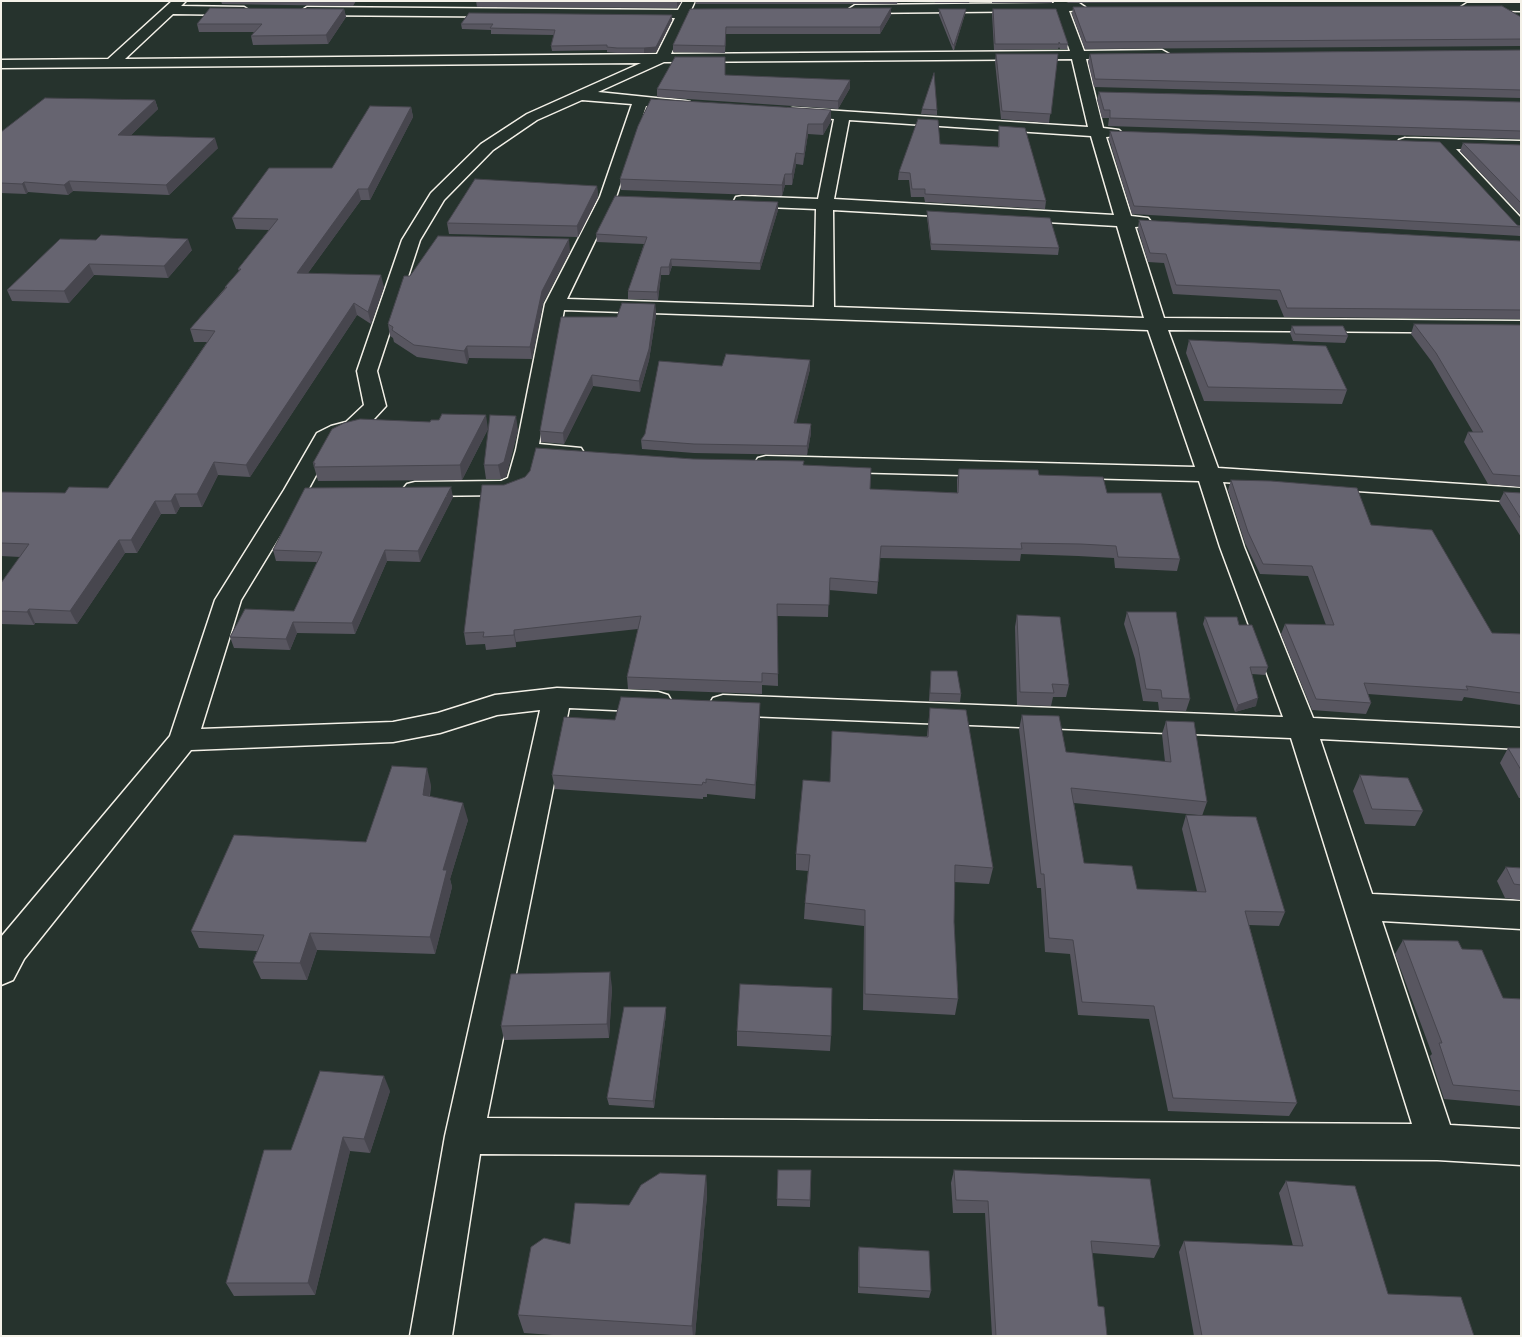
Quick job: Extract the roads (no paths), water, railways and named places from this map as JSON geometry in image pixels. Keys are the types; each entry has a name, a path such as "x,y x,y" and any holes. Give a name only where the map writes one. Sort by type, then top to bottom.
{"street":[{"path":"844,9 1061,4 1092,7"},
{"path":"1061,4 1078,54 1096,93 1096,132 1156,324 1209,474 1232,547 1302,728 1362,907 1437,1142"},
{"path":"112,63 175,6 260,11"},
{"path":"1451,7 1521,7"},
{"path":"1,970 12,949 183,740 228,600 306,490 325,438 338,431 354,427 375,406 367,371 437,197 487,147 532,117 662,58 688,9 290,11"},
{"path":"1,64 1177,54"},
{"path":"578,95 698,106"},
{"path":"396,489 505,488 513,486 518,482 527,450 555,304 574,244 618,198 640,102"},
{"path":"775,110 1126,133"},
{"path":"824,312 825,204 842,115"},
{"path":"1394,143 1521,146"},
{"path":"1443,144 1518,238"},
{"path":"726,201 825,204 1154,223"},
{"path":"555,304 1156,324 1521,327"},
{"path":"527,450 596,455"},
{"path":"744,462 1209,474 1521,496"},
{"path":"183,740 393,732 440,723 495,706 557,698 1302,728 1521,739"},
{"path":"431,1336 464,1136 557,698"},
{"path":"1362,907 1521,915"},
{"path":"464,1136 1437,1142 1521,1147"}]}
